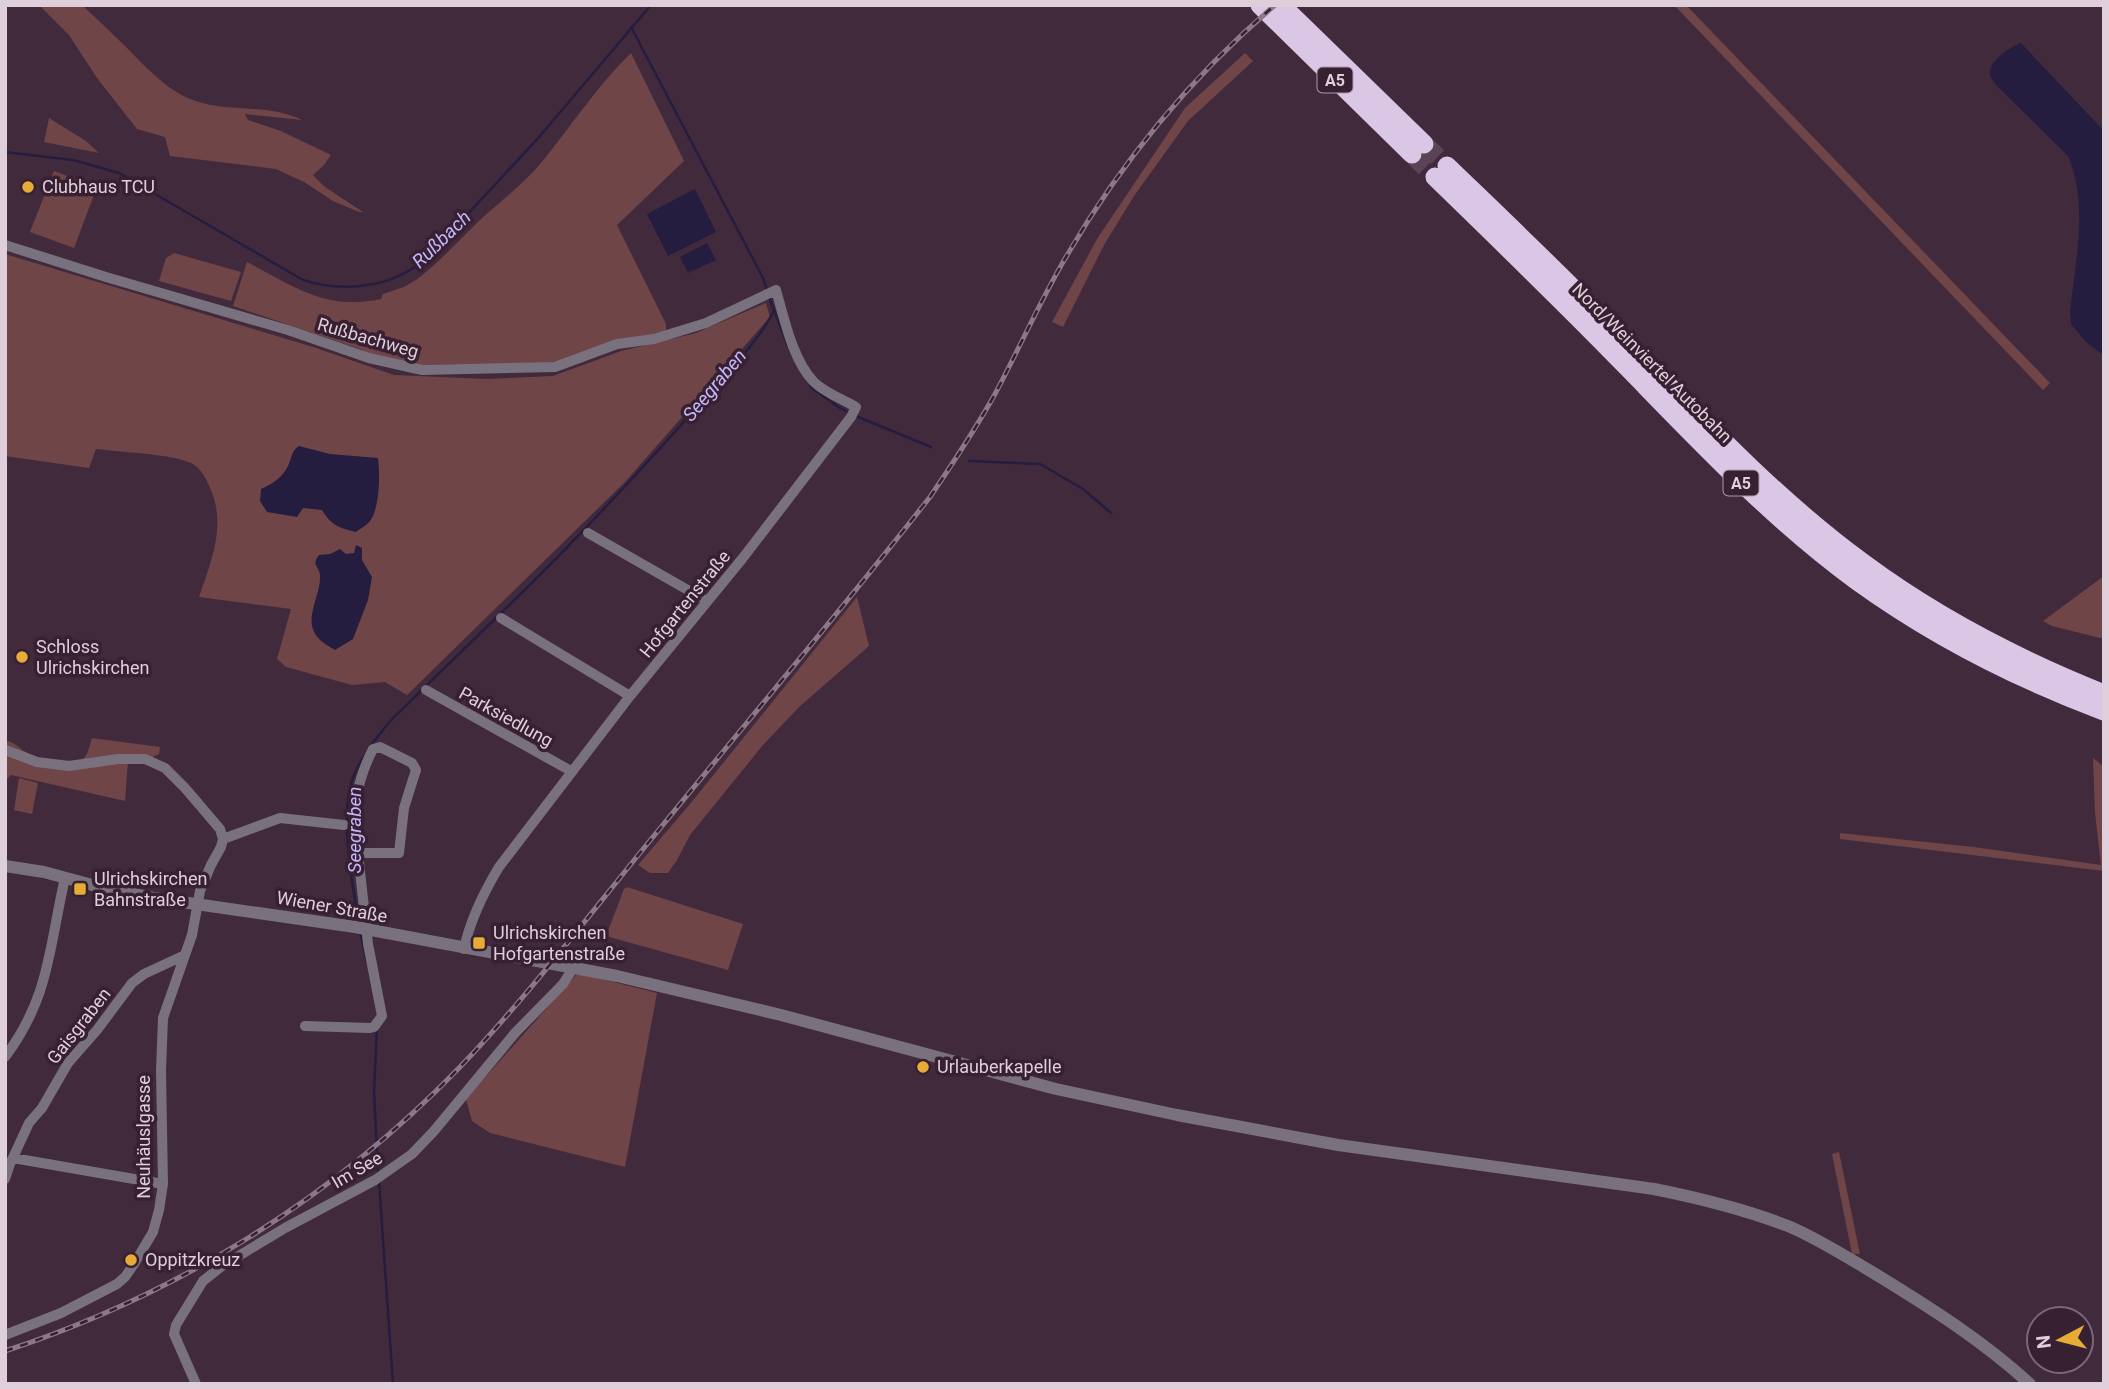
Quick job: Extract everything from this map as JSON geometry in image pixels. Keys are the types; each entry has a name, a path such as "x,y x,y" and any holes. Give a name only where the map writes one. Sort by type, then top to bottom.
{"highway":[{"name":"A5","path":"1260,5 1418,149 1280,5"},
{"name":"Nord/Weinviertel Autobahn","path":"2104,694 2028,662 1950,620 1831,540 1755,473 1573,288 1441,171 1568,307 1745,487 1824,555 1886,601 1943,636 2031,681 2104,712"}],"street":[{"name":"Rußbachweg","path":"5,245 288,330 369,358 422,370 555,367 617,344 654,339 706,323 770,293"},
{"name":"Hofgartenstraße","path":"464,949 466,937 485,891 499,867 629,696 853,414 856,407 826,391 807,373 770,293"},
{"path":"588,533 707,601"},
{"path":"502,618 629,696"},
{"name":"Parksiedlung","path":"426,690 571,771"},
{"path":"305,1026 370,1028 382,1016 361,928 355,803 364,766 373,749 380,747 412,763 416,770 404,808 398,853 358,853"},
{"path":"5,750 37,762 69,766 118,759 145,759 165,768 185,788 220,829 223,839 280,818 344,825"},
{"name":"Neuhäuslgasse","path":"5,1335 92,1298 122,1280 153,1232 163,1184 161,1033 166,1005 192,935 200,891 223,839"},
{"name":"Wiener Straße","path":"5,866 44,872 107,889 361,928 654,984 1122,1104 1351,1147 1654,1189 1728,1206 1790,1227 1863,1267 1957,1325 2030,1384"},
{"path":"5,1057 29,1021 40,994 65,878"},
{"name":"Gaisgraben","path":"5,1179 29,1123 42,1108 68,1063 132,983 144,974 185,955"},
{"name":"Im See","path":"196,1384 174,1334 176,1325 202,1281 285,1228 387,1173 425,1141 514,1033 564,984 574,967"},
{"path":"13,1158 163,1184"}],"shaded area":[{"path":"39,5 82,5 162,82 191,99 214,106 278,112 302,120 245,114 248,120 281,131 331,155 313,175 325,187 363,212 333,201 304,182 276,169 170,156 165,137 137,129 97,78 69,35"},
{"path":"1674,5 1686,5 2050,383 2043,390"},
{"path":"2021,43 2104,131 2103,355 2086,342 2071,324 2079,213 2078,194 2068,156 1996,85 1990,75 1996,60"},
{"path":"631,53 684,161 617,225 666,324 666,331 553,363 420,365 363,352 233,306 247,262 311,294 343,302 381,299 383,294 416,280 533,172 598,89"},
{"path":"1245,53 1253,61 1188,121 1134,196 1104,245 1063,327 1052,322 1097,239 1185,108"},
{"path":"49,118 86,141 99,153 44,142"},
{"path":"54,171 97,187 74,248 30,232"},
{"path":"695,189 716,232 668,256 647,214"},
{"path":"707,243 716,260 688,273 680,257"},
{"path":"174,253 241,272 231,301 159,281 166,258"},
{"path":"5,254 313,347 394,375 487,379 553,376 621,351 696,333 766,303 770,317 625,482 407,695 385,682 352,685 286,667 277,659 291,609 199,597 215,543 217,516 207,481 195,465 159,455 96,449 89,468 5,456"},
{"path":"299,446 330,454 378,458 377,499 373,515 367,524 356,532 336,525 322,510 303,508 297,517 267,512 260,501 261,489 283,474 293,452"},
{"path":"356,545 362,548 362,560 372,577 368,600 353,639 335,650 313,631 312,614 320,581 316,561 319,555 340,549 346,554 354,553"},
{"path":"2104,576 2104,639 2052,626 2043,621"},
{"path":"857,597 869,646 799,707 763,745 690,835 668,873 650,873 638,865 690,804"},
{"path":"92,738 160,747 159,754 144,761 128,761 125,801 11,775 5,781 5,740 34,756 72,762 85,757"},
{"path":"2093,758 2104,767 2104,871 1840,839 1840,833 1974,847 2101,865 2095,813"},
{"path":"19,778 38,783 32,814 14,810"},
{"path":"627,887 743,924 728,970 606,936"},
{"path":"578,973 657,993 625,1167 490,1133 472,1121 466,1099"},
{"path":"1839,1152 1860,1254 1852,1254 1832,1154"}],"waterway":[{"name":"Rußbach","path":"5,152 73,160 119,173 303,280 344,287 372,284 398,276 428,257 540,136 651,5"},
{"path":"631,27 767,290"},
{"path":"769,297 788,346"},
{"name":"Seegraben","path":"501,613 578,536 701,403 751,346 774,310"},
{"path":"810,385 850,413"},
{"path":"856,416 931,447"},
{"path":"969,461 1040,464 1083,489 1111,513"},
{"name":"Seegraben","path":"371,745 391,720 496,618"},
{"name":"Seegraben","path":"359,925 349,856 347,820 351,784 366,754"},
{"name":"Seegraben","path":"360,931 367,962"},
{"name":"Seegraben","path":"377,1027 374,1092 378,1174"},
{"name":"Seegraben","path":"379,1181 393,1384"}],"tunnel":[{"path":"1424,144 1447,166"},
{"path":"1412,154 1435,177"}],"railway":[{"path":"5,1351 69,1328 131,1301 191,1271 249,1237 305,1200 359,1159 459,1068 538,979 930,497 987,407 1056,274 1110,188 1186,91 1275,5"}],"place":[{"name":"Clubhaus TCU","path":"28,187"},
{"name":"Schloss Ulrichskirchen","path":"22,657"},
{"name":"Ulrichskirchen Bahnstraße","path":"80,889"},
{"name":"Ulrichskirchen Hofgartenstraße","path":"479,943"},
{"name":"Urlauberkapelle","path":"923,1067"},
{"name":"Oppitzkreuz","path":"131,1260"}]}
